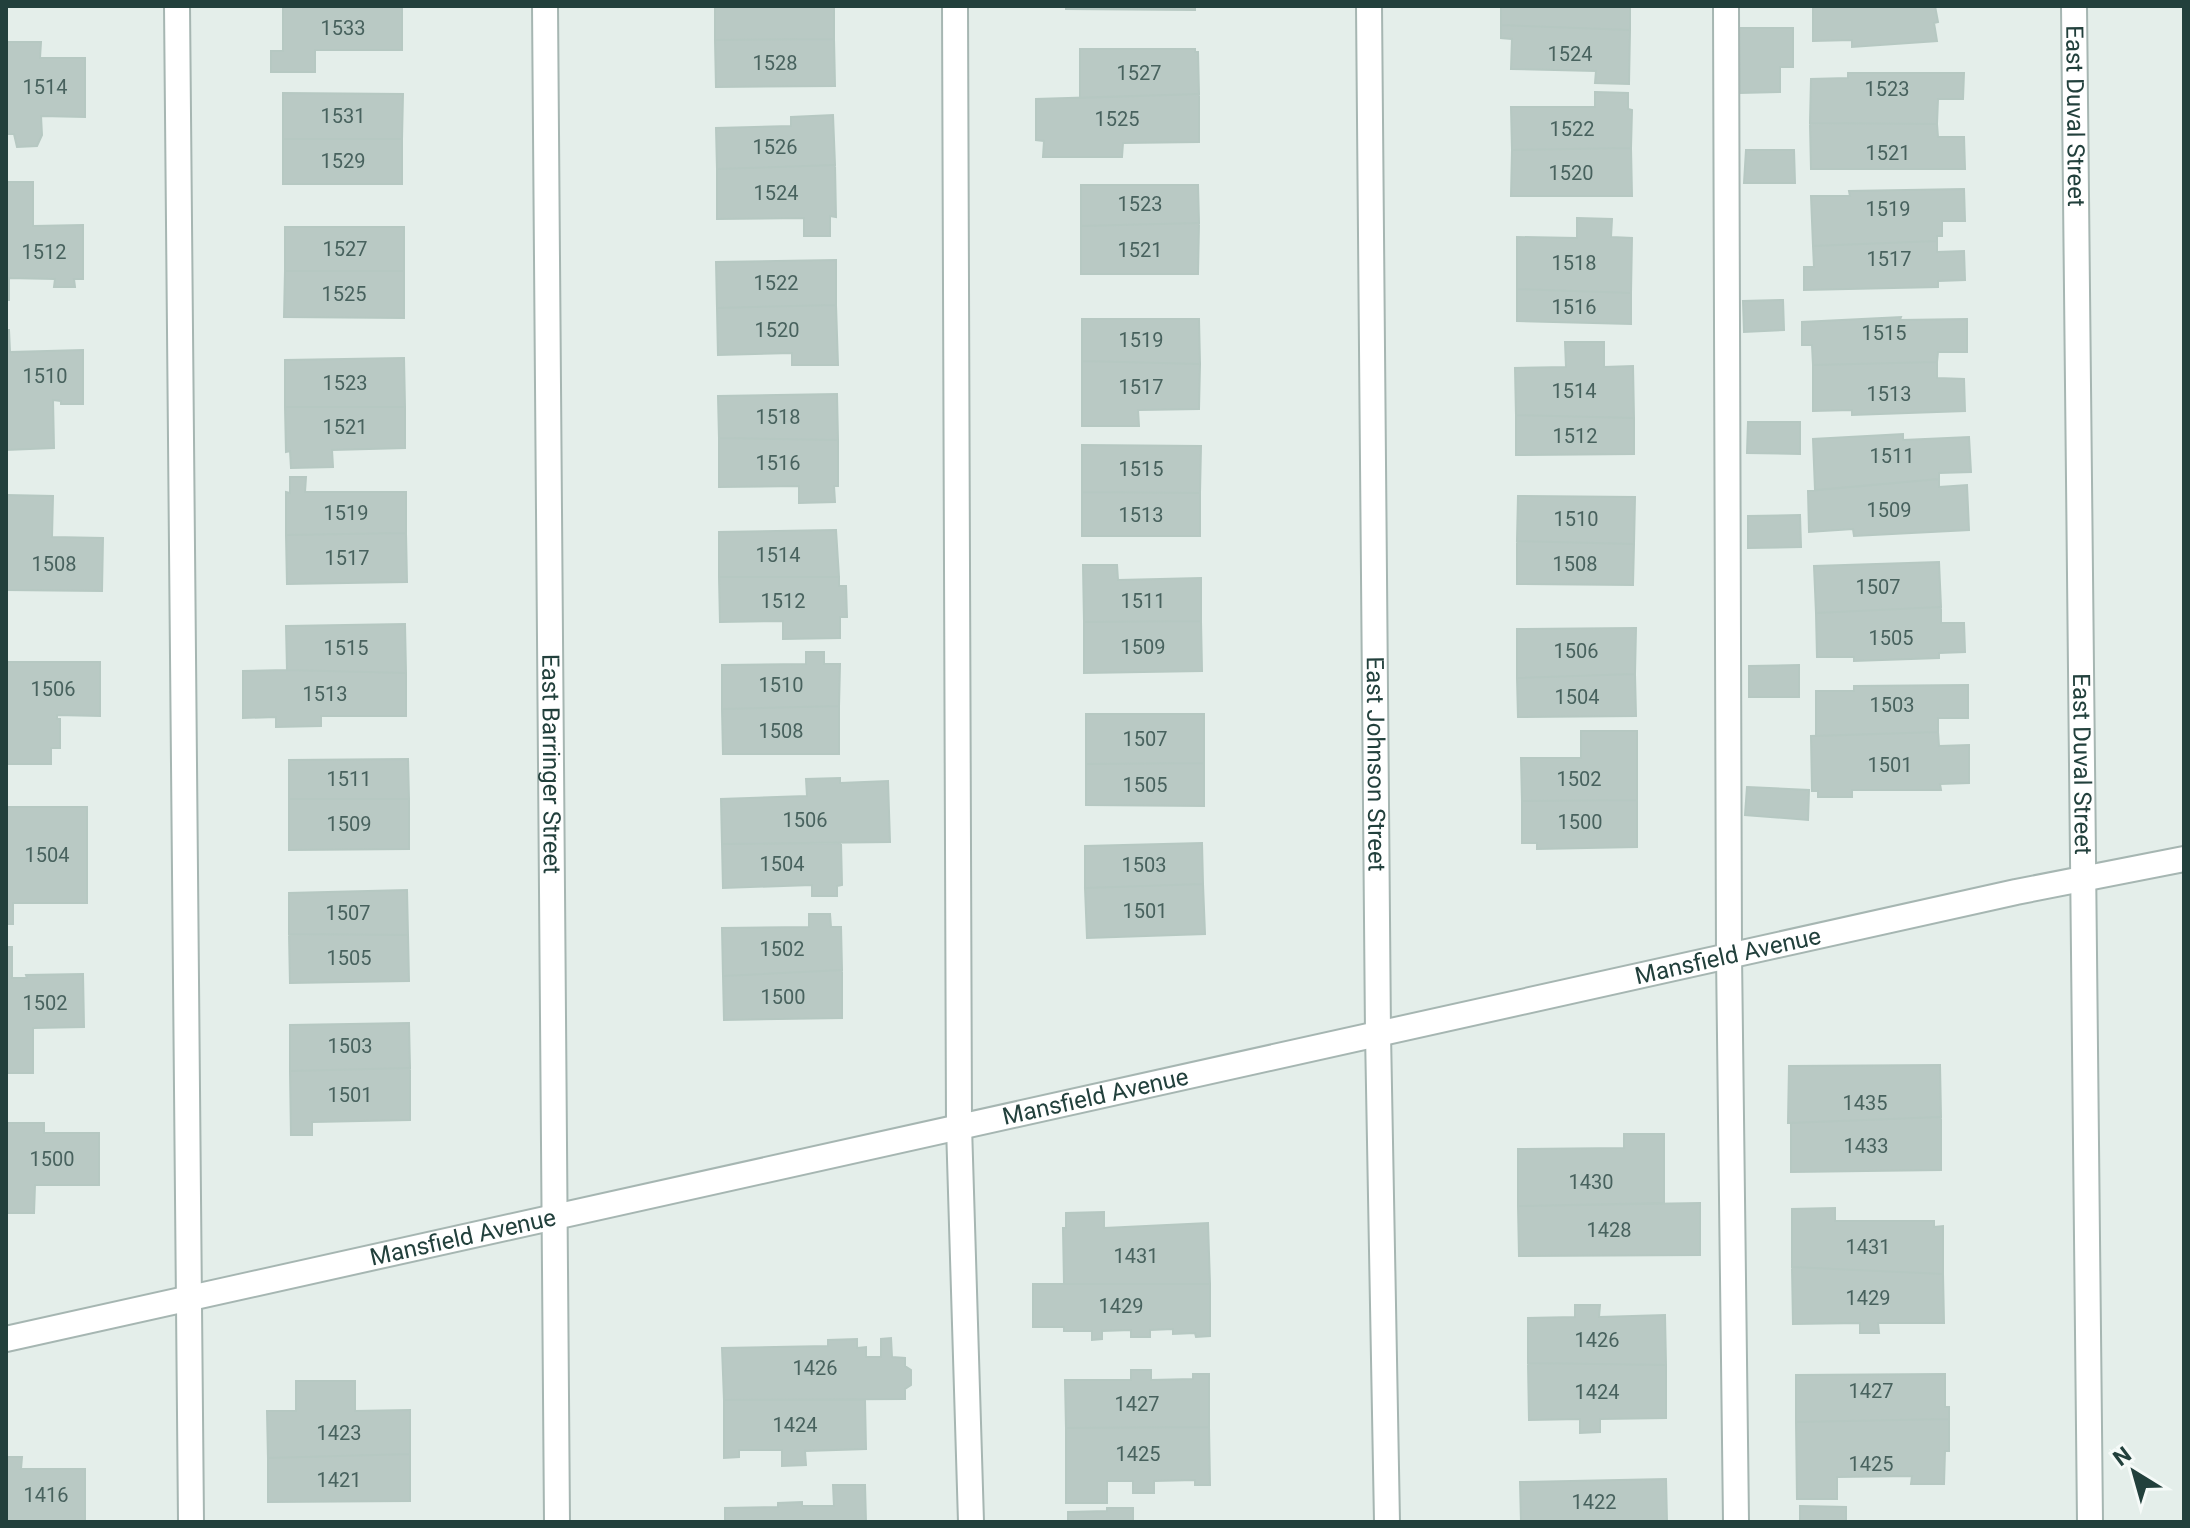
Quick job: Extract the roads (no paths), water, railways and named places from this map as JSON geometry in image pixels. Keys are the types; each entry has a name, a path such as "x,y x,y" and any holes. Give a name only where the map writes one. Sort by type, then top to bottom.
{"street":[{"path":"177,6 191,1522"},
{"name":"East Barringer Street","path":"545,6 557,1522"},
{"path":"955,6 959,1126 971,1522"},
{"name":"East Johnson Street","path":"1369,6 1378,1033 1387,1522"},
{"path":"1726,6 1729,955 1736,1522"},
{"name":"East Duval Street","path":"2074,6 2090,1522"},
{"name":"Mansfield Avenue","path":"6,1339 1729,955 2082,878 2184,859"}]}
